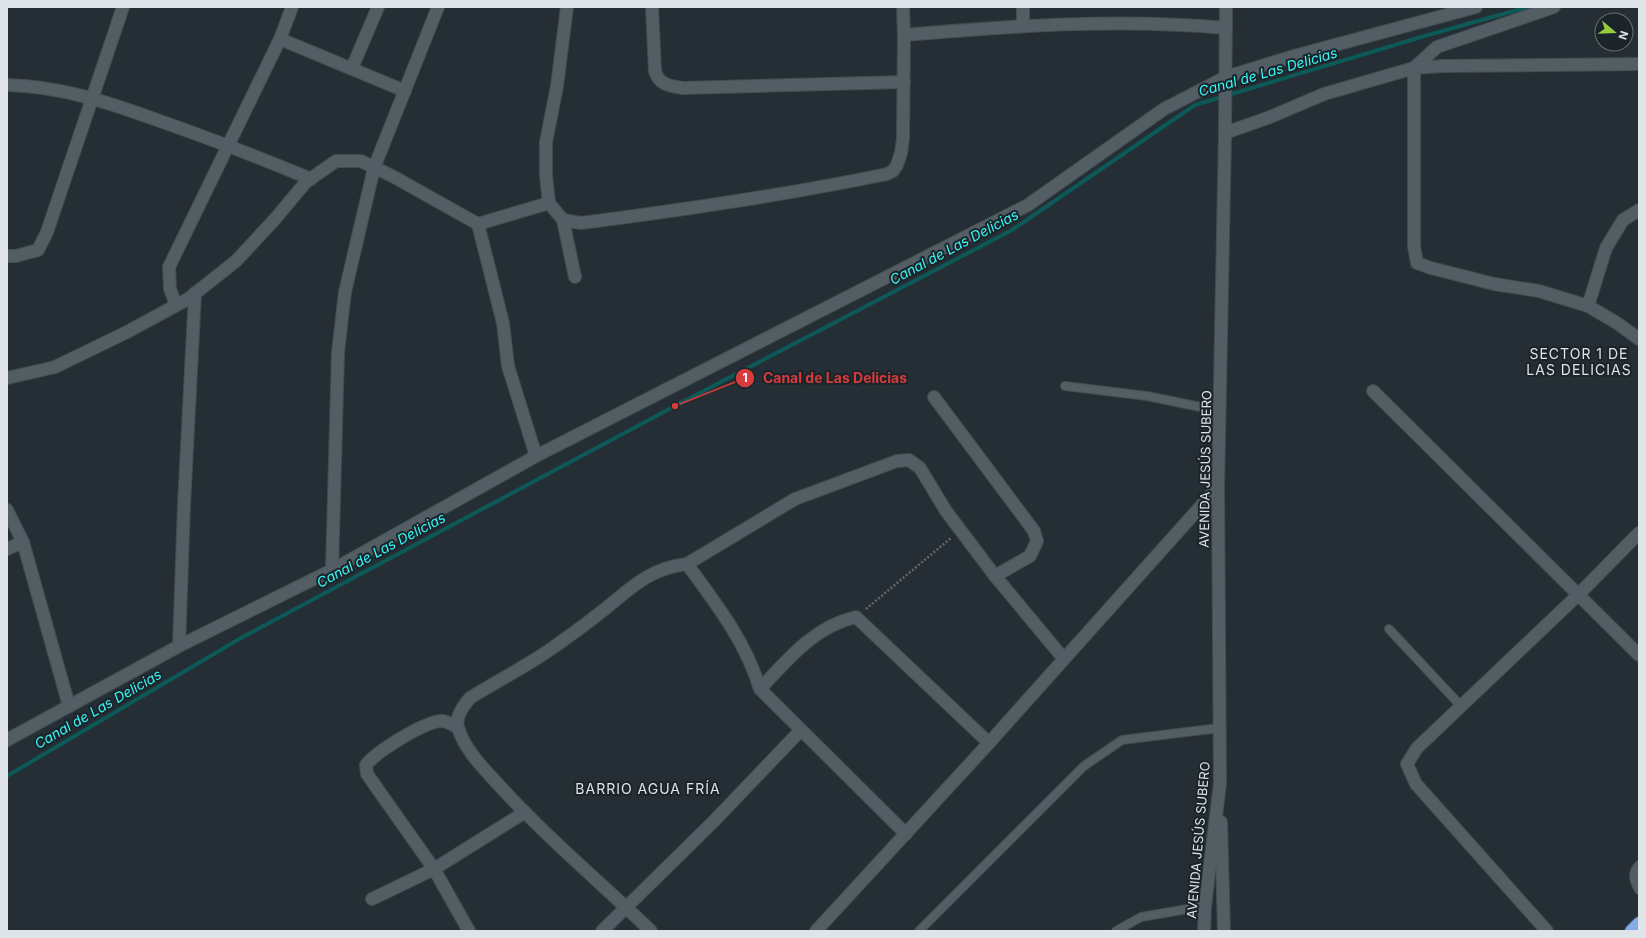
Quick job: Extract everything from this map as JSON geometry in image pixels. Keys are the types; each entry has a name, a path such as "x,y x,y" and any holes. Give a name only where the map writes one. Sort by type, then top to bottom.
{"highway":[{"path":"1631,931 1639,923"}],"street":[{"path":"7,256 16,256 38,250 47,232 123,7"},
{"path":"176,305 170,289 169,267 280,39 292,7"},
{"path":"352,68 378,7"},
{"path":"332,570 338,352 345,292 374,168 438,7"},
{"path":"567,7 557,86 546,142 546,176 549,204 563,220 575,277"},
{"path":"652,7 655,71 657,78 667,85 683,88 904,82"},
{"path":"563,220 581,223 789,194 887,174 893,171 897,165 901,153 904,124 903,7"},
{"path":"1023,7 1023,25"},
{"name":"AVENIDA JESÚS SUBERO","path":"1204,931 1204,906 1220,783 1218,487 1226,82 1226,7"},
{"path":"7,740 179,646 332,570 536,456 1028,205 1164,109 1226,82 1294,56 1476,7"},
{"path":"1554,7 1437,47 1414,68 1414,246 1417,263 1494,284 1539,291 1588,306 1617,323 1639,339"},
{"path":"904,35 1023,25 1176,24 1226,28"},
{"path":"280,39 405,91"},
{"path":"1225,133 1270,117 1324,94 1414,68 1443,66 1639,64"},
{"path":"7,85 33,86 104,101 228,145 311,179"},
{"path":"7,378 55,367 127,332 195,293 236,260 275,219 306,182 336,161 361,161 394,177 478,224 549,204"},
{"path":"1588,306 1606,248 1622,220 1639,210"},
{"path":"478,224 503,323 508,366 536,456"},
{"path":"179,646 184,505 195,293"},
{"path":"1373,391 1639,655"},
{"path":"934,397 1034,531 1037,541 1030,556 995,576"},
{"path":"651,931 524,812 482,767 468,748 457,727 457,720 470,698 555,646 578,630 626,591 652,574 670,566 687,564 795,500 897,461 909,460 920,468 960,530 995,576 1064,659"},
{"path":"816,931 990,743 1218,487"},
{"path":"7,510 23,542 69,706"},
{"path":"1547,931 1416,784 1407,764 1417,748 1578,595 1639,533"},
{"path":"7,549 23,542"},
{"path":"687,564 736,634 754,670 760,689 906,834"},
{"path":"760,689 795,651 819,632 841,621 856,617 990,743"},
{"path":"457,727 444,721 431,722 400,739 371,758 366,765 367,774 434,869 469,931"},
{"path":"602,931 713,822 801,730"},
{"path":"1220,783 1224,931"},
{"path":"372,899 434,869 524,812"}],"lane":[{"path":"1065,386 1147,396 1220,411"},
{"path":"1389,629 1461,706"},
{"path":"920,931 1068,781 1090,761 1122,740 1219,728"},
{"path":"1639,865 1634,875 1635,883 1639,890"},
{"path":"1116,931 1141,917 1204,906"}],"path":[{"path":"856,617 960,530"}],"waterway":[{"name":"Canal de Las Delicias","path":"7,776 241,638 675,406 1012,230 1195,105 1428,35 1528,7"}],"place":[{"name":"Canal de Las Delicias","path":"675,406"}],"district":[{"name":"SECTOR 1 DE LAS DELICIAS","path":"1579,362"},
{"name":"BARRIO AGUA FRÍA","path":"648,789"}]}
